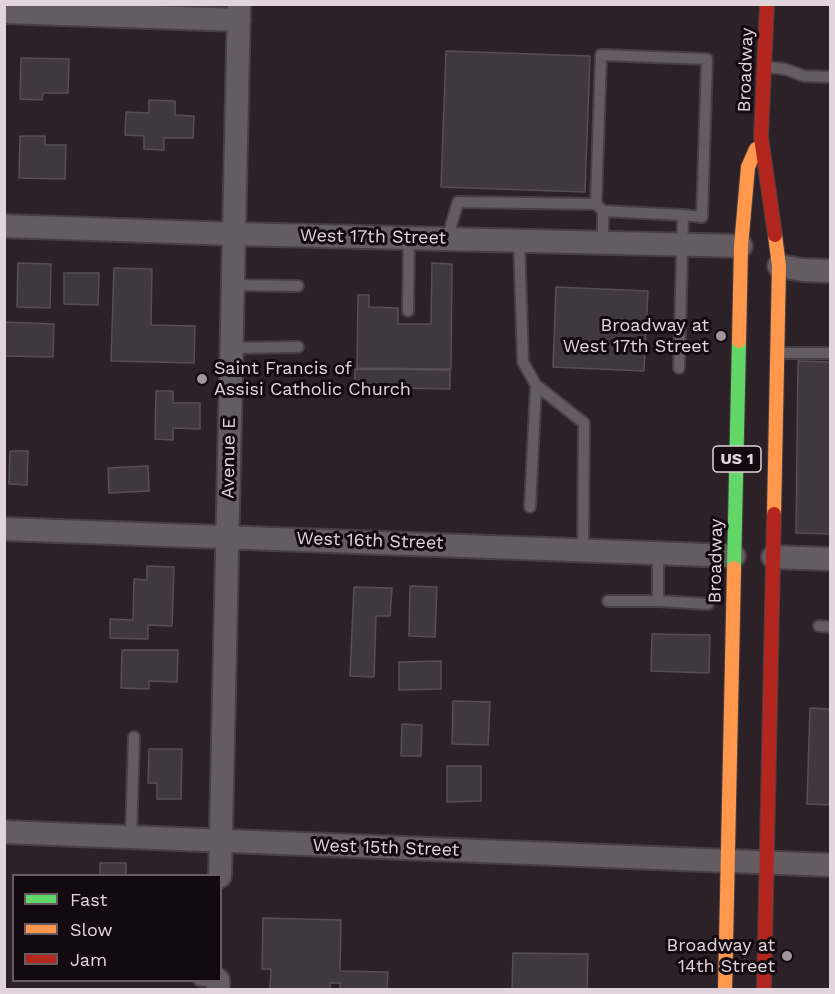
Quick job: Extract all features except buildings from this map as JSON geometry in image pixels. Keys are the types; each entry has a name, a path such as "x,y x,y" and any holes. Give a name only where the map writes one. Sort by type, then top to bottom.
{"main road":[{"name":"Broadway","path":"764,990 779,266 761,137 767,4"},
{"name":"Broadway","path":"725,990 741,246 748,167 761,137"}],"street":[{"path":"4,12 239,12"},
{"name":"Avenue E","path":"220,874 239,12"},
{"name":"West 17th Street","path":"4,226 741,246"},
{"path":"779,266 831,271"},
{"name":"West 16th Street","path":"4,529 734,556"},
{"path":"773,557 831,559"},
{"name":"West 15th Street","path":"4,832 831,865"}],"lane":[{"path":"447,239 458,202 600,208 702,217 707,59 601,55 600,208 603,242"},
{"path":"764,67 785,69 804,76 831,77"},
{"path":"679,368 683,215"},
{"path":"408,311 409,238"},
{"path":"519,240 523,362 536,385 584,423 583,550"},
{"path":"232,285 298,286"},
{"path":"231,348 298,347"},
{"path":"777,353 831,353"},
{"path":"530,507 536,385"},
{"path":"658,553 658,601"},
{"path":"608,601 708,604"},
{"path":"131,837 134,737"}],"traffic: fast":[{"path":"734,568 739,341"}],"traffic: slow":[{"path":"739,341 741,246 748,167 756,149"},
{"path":"774,514 779,266 775,235"},
{"path":"725,990 734,568"}],"traffic: jam":[{"path":"767,4 761,137 775,235"},
{"path":"764,990 774,514"}],"place":[{"name":"Broadway at West 17th Street","path":"721,336"},
{"name":"Saint Francis of Assisi Catholic Church","path":"202,379"},
{"name":"Broadway at 14th Street","path":"787,956"}]}
